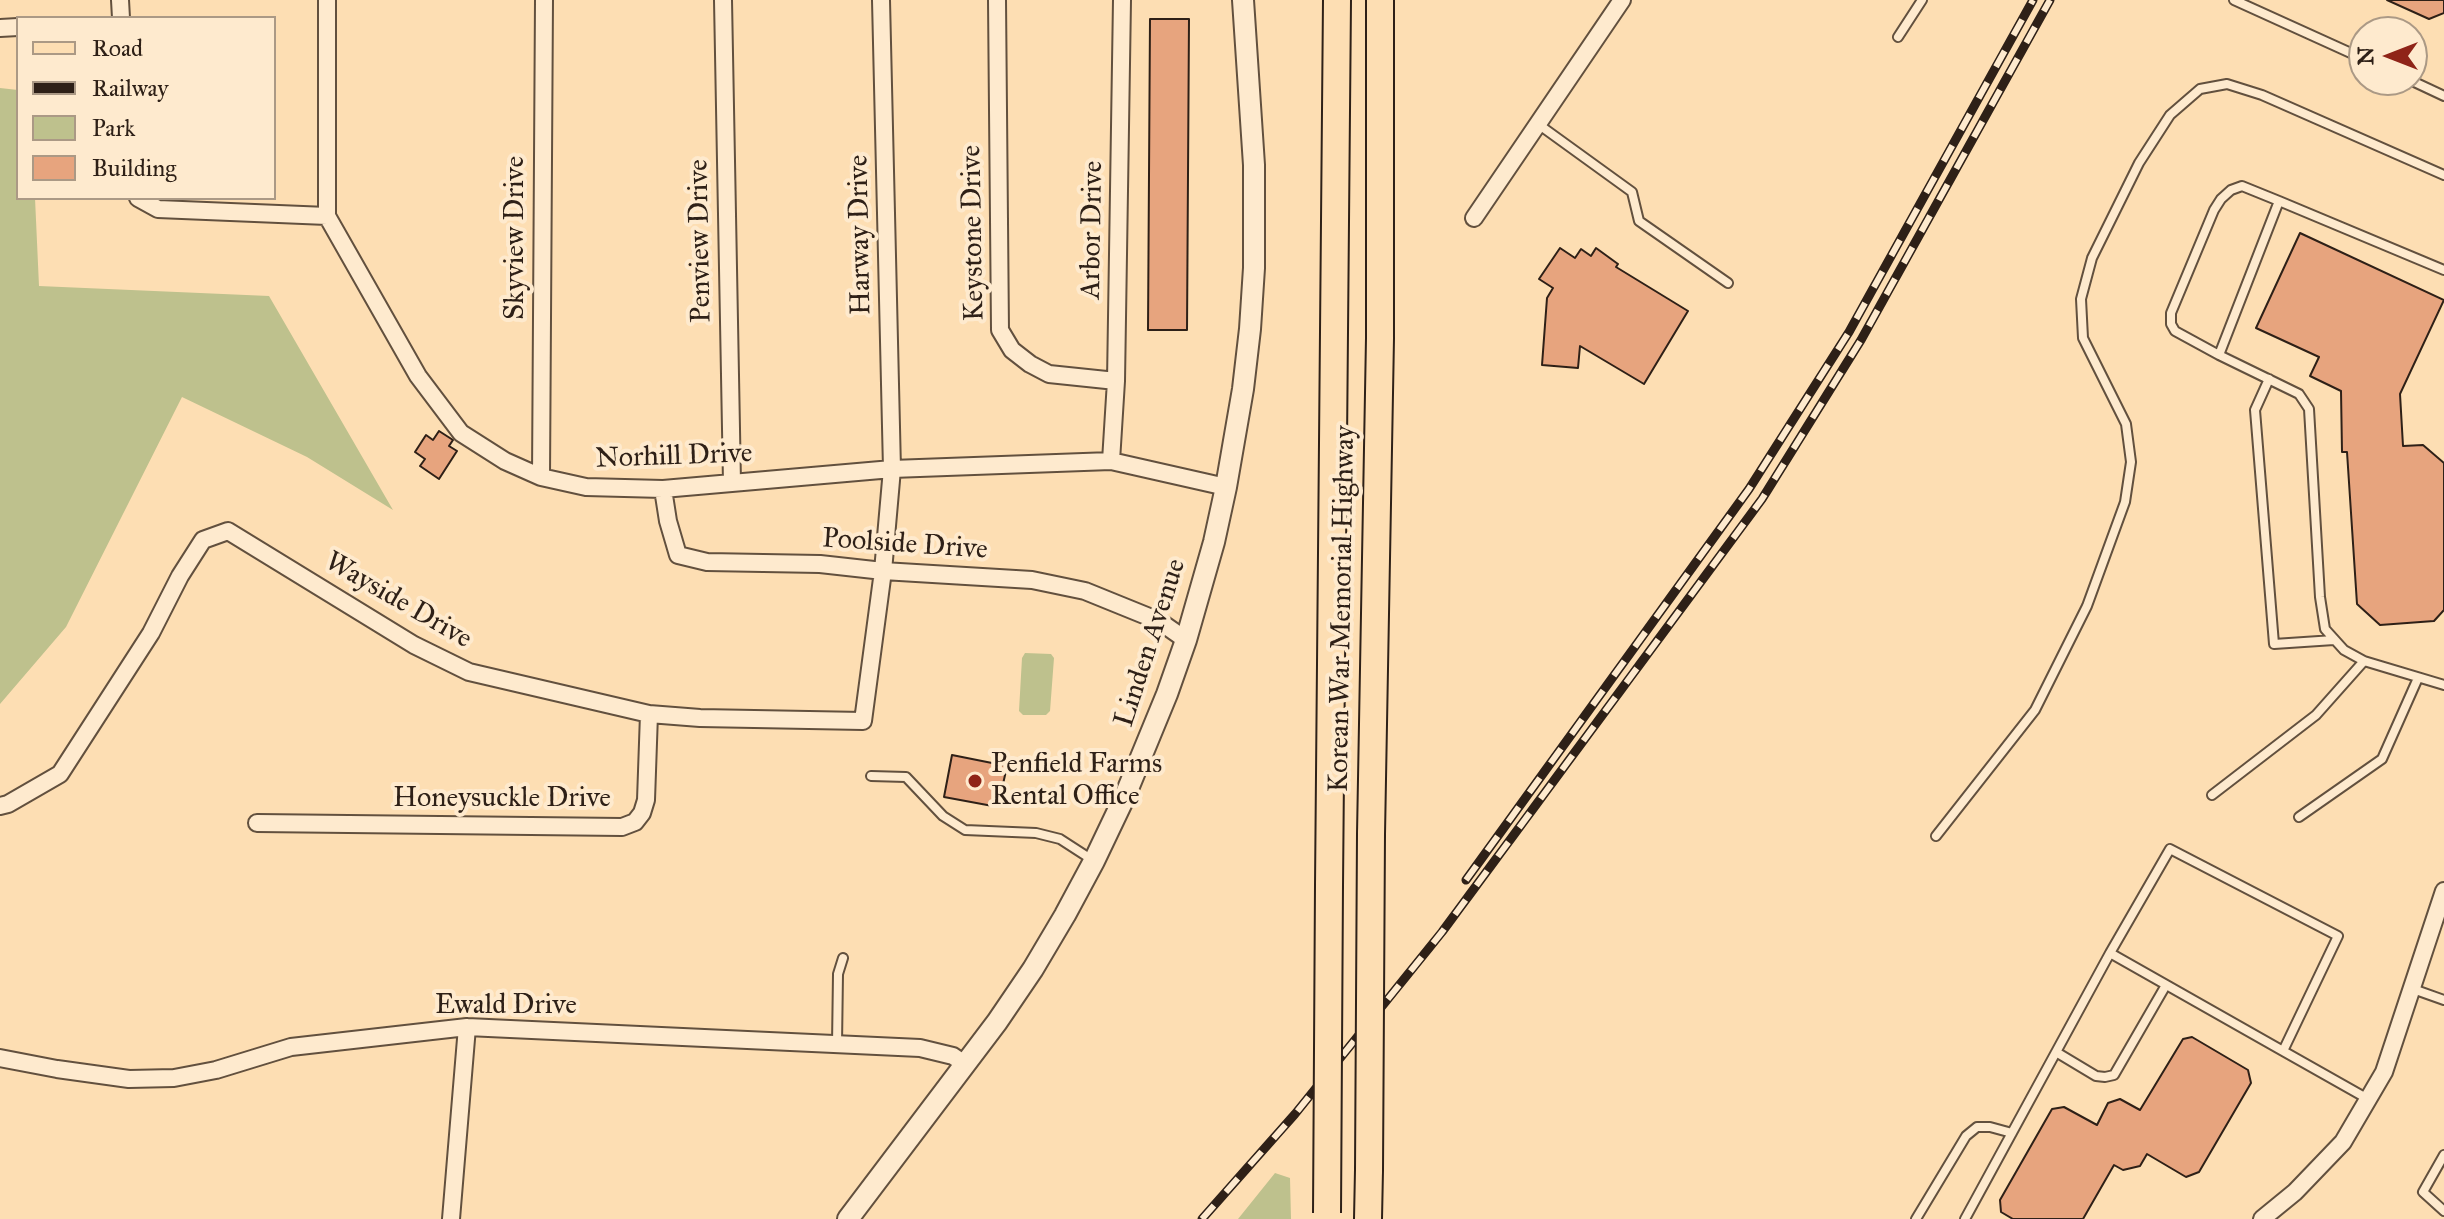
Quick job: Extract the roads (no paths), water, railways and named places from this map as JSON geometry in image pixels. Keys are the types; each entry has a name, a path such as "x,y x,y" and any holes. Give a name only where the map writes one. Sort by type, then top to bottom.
{"main road":[{"name":"Korean War Memorial Highway","path":"1326,1216 1337,0"},
{"name":"Korean War Memorial Highway","path":"1368,1219 1380,338 1380,0"}],"street":[{"name":"Norhill Drive","path":"327,0 327,216 418,376 461,433 505,461 541,477 586,487 663,489 892,469 1111,461 1226,487"},
{"name":"Skyview Drive","path":"541,477 544,0"},
{"name":"Penview Drive","path":"723,0 732,482"},
{"name":"Harway Drive","path":"881,0 892,469 883,571"},
{"name":"Keystone Drive","path":"997,0 1000,330 1012,350 1049,374 1116,381"},
{"name":"Arbor Drive","path":"1111,461 1116,381 1122,0"},
{"name":"Linden Avenue","path":"848,1219 966,1065 1033,969 1094,861 1146,748 1186,640 1226,487 1243,389 1254,268 1253,138 1243,0"},
{"path":"1474,218 1622,0"},
{"path":"142,200 158,209 327,216"},
{"name":"Poolside Drive","path":"663,489 678,555 707,562 820,564 1032,580 1085,591 1159,621 1186,640"},
{"name":"Wayside Drive","path":"0,806 60,774 151,633 180,576 203,540 228,531 414,645 469,672 649,714 700,718 863,721 883,571"},
{"name":"Honeysuckle Drive","path":"257,823 622,827 635,822 646,800 649,714"},
{"path":"2262,1219 2295,1192 2343,1142 2384,1072 2444,891"},
{"path":"451,1219 467,1027"},
{"name":"Ewald Drive","path":"0,1058 129,1079 174,1078 216,1070 291,1047 467,1027 929,1049 953,1056 966,1065"}],"lane":[{"path":"1898,37 1922,0"},
{"path":"2234,0 2348,52"},
{"path":"1936,836 2035,710 2087,606 2125,502 2131,462 2126,424 2083,338 2081,299 2092,258 2139,163 2170,115 2200,89 2227,84 2262,95 2444,175"},
{"path":"1538,124 1632,192 1639,221 1728,283"},
{"path":"2444,270 2242,186 2231,190 2214,210 2171,313 2175,331 2299,394 2309,409 2320,597 2325,629 2344,650 2364,661 2444,685"},
{"path":"2219,355 2279,201"},
{"path":"2269,379 2255,410 2274,644 2334,640"},
{"path":"2212,795 2316,715 2364,661"},
{"path":"2299,817 2382,759 2418,678"},
{"path":"871,776 906,777 943,816 965,830 1036,833 1060,839 1094,861"},
{"path":"1965,1219 2170,849 2338,936 2283,1051"},
{"path":"2110,953 2368,1099"},
{"path":"837,1044 838,974 843,958"},
{"path":"2056,1052 2096,1076 2114,1075 2166,985"},
{"path":"2413,989 2444,1000"},
{"path":"1916,1219 1966,1136 1977,1127 2012,1133"},
{"path":"2444,1155 2423,1192 2444,1211"}],"railway":[{"path":"1466,880 1749,489 1849,332 2033,0"},
{"path":"1202,1219 1295,1114 1442,932 1762,499 1861,340 2050,0"}],"place":[{"name":"Penfield Farms Rental Office","path":"975,781"}]}
